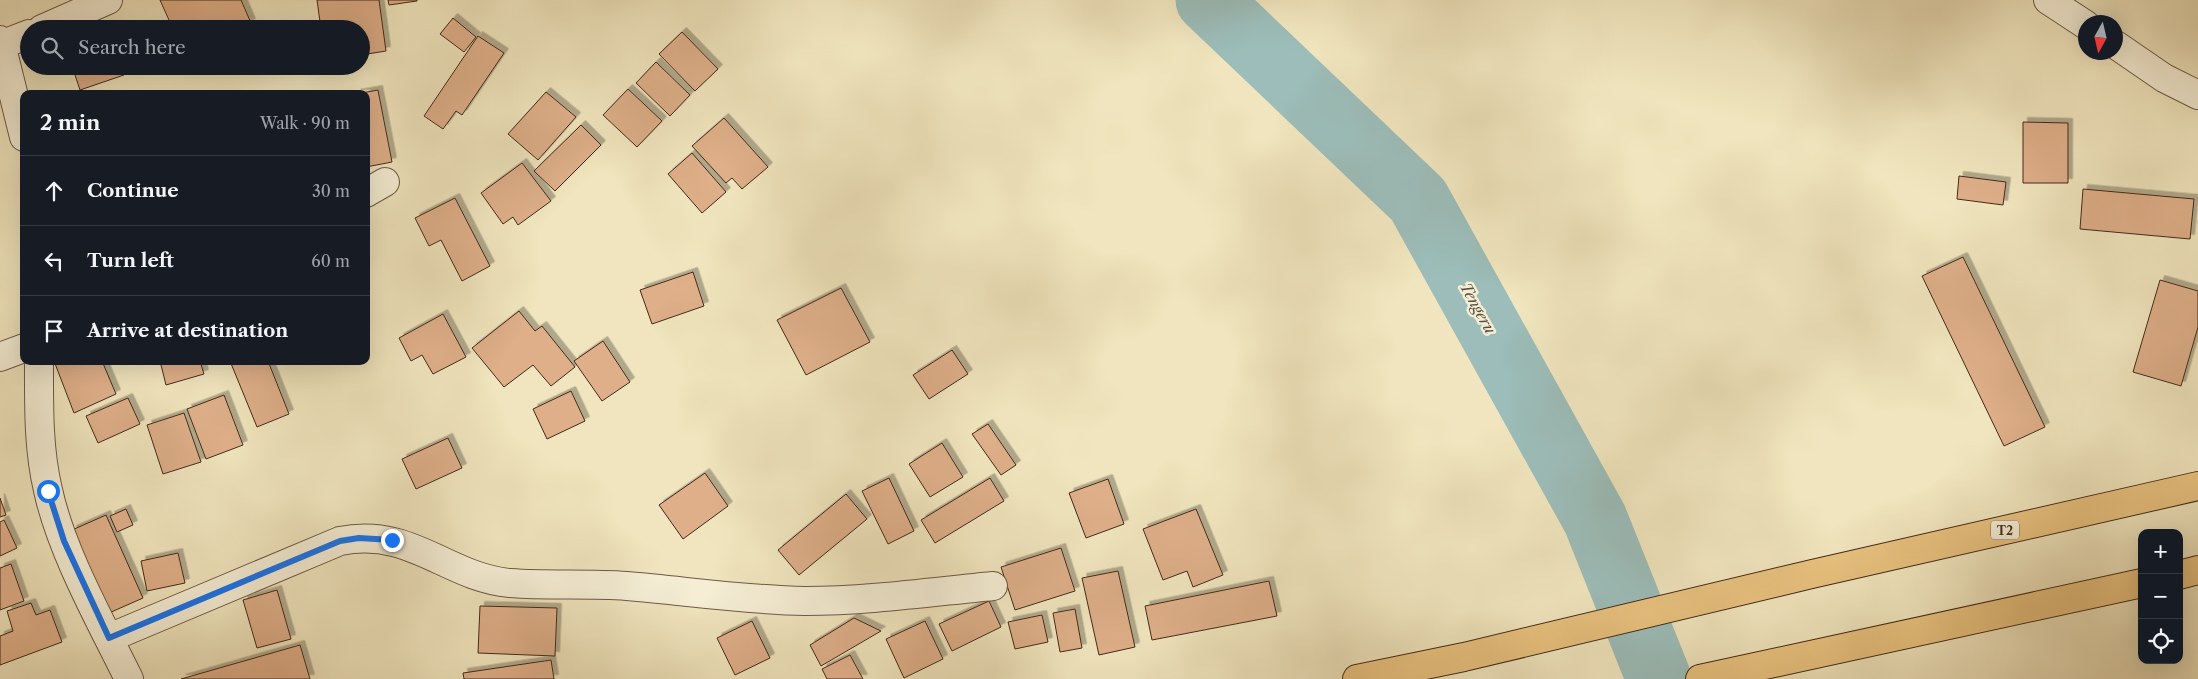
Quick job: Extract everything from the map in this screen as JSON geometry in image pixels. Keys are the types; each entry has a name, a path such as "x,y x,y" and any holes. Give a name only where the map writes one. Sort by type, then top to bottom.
{"highway":[{"name":"T2","path":"1358,679 1464,657 1812,574 2198,486"},
{"path":"2183,574 2198,570"},
{"path":"1700,679 2138,584"}],"street":[{"path":"62,20 108,0"},
{"path":"2048,0 2078,20"},
{"path":"20,37 1,43 20,121"},
{"path":"2123,50 2164,78 2198,95"},
{"path":"0,357 20,350"},
{"path":"39,365 39,434 48,491 64,541 129,679"},
{"path":"109,638 340,541 359,538 392,540 482,577 509,582 626,586 725,597 805,601 993,586"}],"building":[{"path":"160,0 241,0 250,20 169,20"},
{"path":"317,0 379,0 386,51 370,54 370,20 320,20"},
{"path":"388,0 417,0 417,1 389,5"},
{"path":"453,18 476,37 464,52 440,34"},
{"path":"682,32 718,69 695,91 659,54"},
{"path":"478,36 504,53 462,115 456,111 443,129 424,116"},
{"path":"656,62 690,95 670,116 636,83"},
{"path":"75,75 124,75 80,90"},
{"path":"628,89 662,121 637,147 603,115"},
{"path":"378,90 392,162 370,166 370,91"},
{"path":"546,92 576,117 538,160 508,134"},
{"path":"724,118 768,167 742,189 732,178 726,183 692,146"},
{"path":"2023,122 2068,123 2068,183 2023,183"},
{"path":"581,125 601,145 555,191 534,171"},
{"path":"692,153 726,192 702,213 668,174"},
{"path":"522,163 551,201 518,225 513,217 503,224 481,193"},
{"path":"1959,176 2006,182 2003,205 1957,199"},
{"path":"2083,189 2194,199 2190,239 2080,229"},
{"path":"455,198 490,266 462,281 441,240 429,246 415,218"},
{"path":"1963,257 2045,427 2004,446 1922,276"},
{"path":"693,272 704,306 652,324 640,290"},
{"path":"2160,280 2198,291 2198,327 2181,386 2133,372"},
{"path":"841,288 870,342 806,375 777,320"},
{"path":"519,311 535,331 542,326 575,367 551,386 533,365 504,387 472,348"},
{"path":"443,314 466,357 433,374 422,355 411,361 399,338"},
{"path":"603,341 630,382 602,401 574,361"},
{"path":"952,350 968,374 929,399 913,375"},
{"path":"56,365 104,365 116,394 74,413"},
{"path":"161,365 201,365 204,374 166,385"},
{"path":"232,365 270,365 289,414 257,427"},
{"path":"571,391 585,421 547,439 533,409"},
{"path":"224,395 243,445 206,459 187,409"},
{"path":"128,398 140,424 98,443 86,416"},
{"path":"184,413 201,462 163,474 147,425"},
{"path":"988,424 1016,465 1001,475 972,434"},
{"path":"448,438 462,468 416,489 402,459"},
{"path":"942,443 963,477 930,497 909,464"},
{"path":"705,473 728,506 683,539 659,505"},
{"path":"889,478 914,531 888,544 862,491"},
{"path":"990,478 1004,501 935,543 921,520"},
{"path":"1108,479 1124,524 1086,538 1069,493"},
{"path":"846,494 867,519 799,575 778,550"},
{"path":"0,498 6,515 0,517"},
{"path":"126,509 133,525 117,532 110,516"},
{"path":"1196,509 1223,575 1193,587 1187,571 1163,580 1143,529"},
{"path":"106,515 143,598 109,613 72,530"},
{"path":"4,520 17,548 0,556 0,522"},
{"path":"1061,548 1075,591 1015,610 1001,567"},
{"path":"178,553 185,583 147,591 141,561"},
{"path":"11,564 24,601 0,610 0,568"},
{"path":"1118,571 1135,647 1099,655 1082,578"},
{"path":"1269,581 1277,616 1152,640 1145,606"},
{"path":"277,590 291,639 257,648 243,600"},
{"path":"989,601 1001,627 952,651 939,624"},
{"path":"31,603 36,615 50,610 62,642 0,665 0,636 13,631 7,611"},
{"path":"480,606 557,608 555,656 478,653"},
{"path":"1075,609 1082,648 1060,652 1053,613"},
{"path":"1042,615 1048,642 1015,649 1008,622"},
{"path":"854,618 881,631 821,666 810,645"},
{"path":"752,621 770,658 735,675 717,638"},
{"path":"925,621 943,659 904,678 886,639"},
{"path":"300,645 310,679 181,679"},
{"path":"850,655 863,679 827,679 822,669"},
{"path":"551,660 554,679 464,679 463,673"}],"waterway":[{"name":"Tengeru","path":"1208,0 1418,200 1595,519 1659,679"}],"route":[{"path":"48,491 64,541 109,638 340,541 359,538 392,540"}]}
